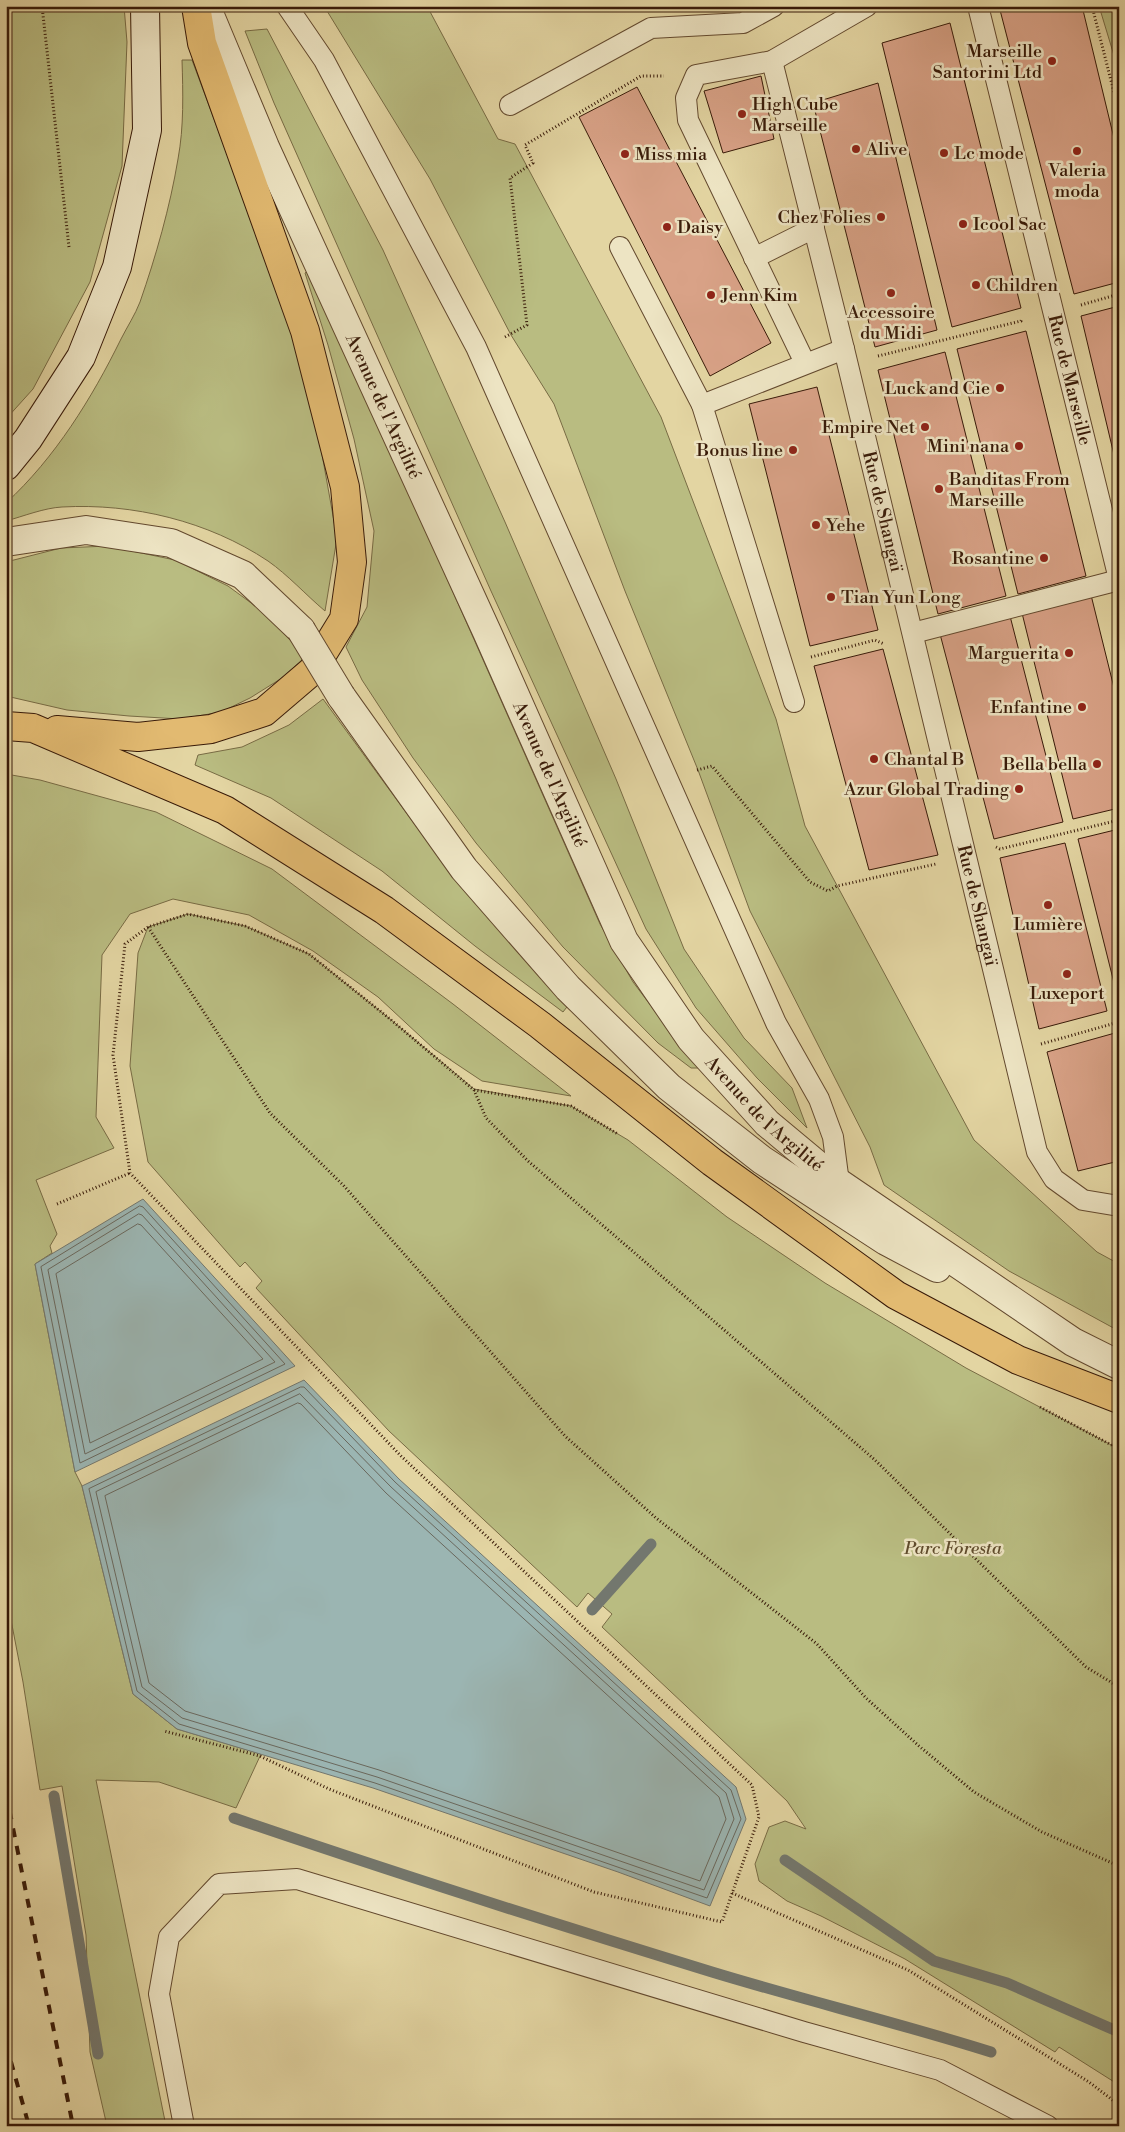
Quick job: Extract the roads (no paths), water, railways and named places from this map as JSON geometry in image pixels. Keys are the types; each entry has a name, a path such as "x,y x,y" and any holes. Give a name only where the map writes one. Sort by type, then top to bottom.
{"highway":[{"path":"6,726 138,737 211,729 264,712 312,671 344,619 352,562 345,487 305,330 202,43 196,6"},
{"path":"33,728 225,810 384,910 540,1024 712,1162 896,1295 1018,1360 1119,1399"}],"street":[{"path":"6,466 28,439 81,357 117,267 147,130 145,6"},
{"name":"Avenue de l'Argilité","path":"206,6 265,147 487,632 624,941 691,1039 767,1123 839,1183 1073,1342 1119,1365"},
{"path":"6,542 86,530 171,542 243,575 301,630 342,696 464,869 568,988 669,1087 762,1160 886,1241 1073,1342"}],"lane":[{"path":"287,6 324,60 476,347 772,1014 819,1098 833,1137 839,1183"},
{"path":"510,105 651,28 743,23 774,6"},
{"path":"805,363 688,120 686,98 696,75 772,61 867,6"},
{"name":"Rue de Marseille","path":"978,6 1119,579"},
{"name":"Rue de Shangaï","path":"772,61 913,633 1037,1152 1054,1179 1083,1200 1119,1206"},
{"path":"754,258 814,228"},
{"path":"620,247 702,405 794,702"},
{"path":"702,405 805,363 844,350"},
{"path":"913,633 1119,579"},
{"path":"184,2126 160,1994 168,1937 219,1884 297,1879 804,2032 940,2070 1048,2126"}],"water":[{"path":"143,1199 295,1366 75,1472 35,1264"},
{"path":"304,1380 399,1479 736,1787 746,1819 710,1906 618,1872 373,1788 177,1729 133,1694 82,1486"}],"waterway":[{"path":"592,1610 651,1544"},
{"path":"54,1796 98,2054"},
{"path":"234,1818 412,1878 652,1954 991,2052"},
{"path":"785,1860 934,1961 1007,1983 1119,2032"}],"railway":[{"path":"6,1793 73,2126"},
{"path":"6,2044 29,2126"}],"place":[{"name":"Marseille Santorini Ltd","path":"1052,61"},
{"name":"High Cube Marseille","path":"742,114"},
{"name":"Alive","path":"856,149"},
{"name":"Valeria moda","path":"1077,151"},
{"name":"Lc mode","path":"944,153"},
{"name":"Miss mia","path":"625,154"},
{"name":"Chez Folies","path":"881,217"},
{"name":"Icool Sac","path":"963,224"},
{"name":"Daisy","path":"667,227"},
{"name":"Children","path":"976,285"},
{"name":"Accessoire du Midi","path":"891,293"},
{"name":"Jenn Kim","path":"711,295"},
{"name":"Luck and Cie","path":"1000,388"},
{"name":"Empire Net","path":"925,427"},
{"name":"Mini nana","path":"1019,446"},
{"name":"Bonus line","path":"793,450"},
{"name":"Banditas From Marseille","path":"939,489"},
{"name":"Yehe","path":"816,525"},
{"name":"Rosantine","path":"1044,558"},
{"name":"Tian Yun Long","path":"831,597"},
{"name":"Marguerita","path":"1069,653"},
{"name":"Enfantine","path":"1082,707"},
{"name":"Chantal B","path":"874,759"},
{"name":"Bella bella","path":"1097,764"},
{"name":"Azur Global Trading","path":"1019,789"},
{"name":"Lumière","path":"1048,905"},
{"name":"Luxeport","path":"1067,974"}],"park label":[{"name":"Parc Foresta","path":"953,1548"}]}
